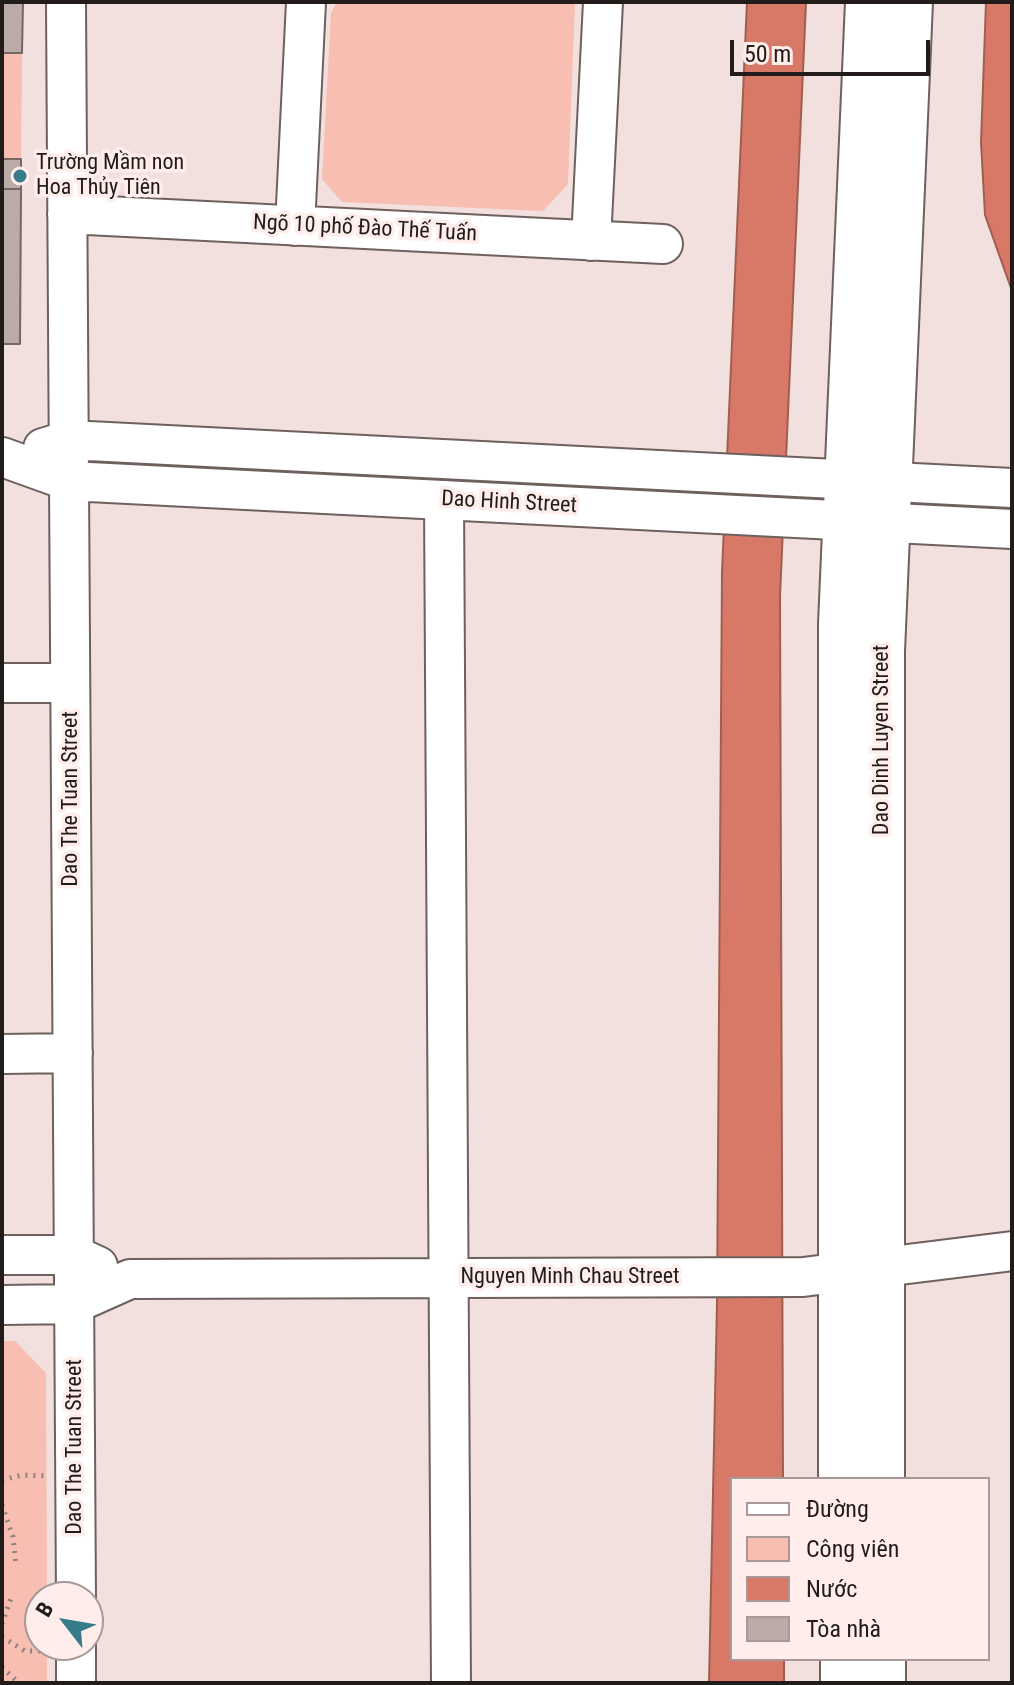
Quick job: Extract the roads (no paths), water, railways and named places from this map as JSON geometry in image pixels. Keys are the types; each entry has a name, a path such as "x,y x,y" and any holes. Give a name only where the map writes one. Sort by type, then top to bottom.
{"main road":[{"name":"Dao Dinh Luyen Street","path":"841,1477 862,1270 868,2"},
{"name":"Dao Dinh Luyen Street","path":"866,501 910,2"},
{"name":"Dao Dinh Luyen Street","path":"862,1270 882,1477"},
{"path":"843,1661 843,1683"},
{"path":"883,1661 883,1683"}],"street":[{"name":"Dao The Tuan Street","path":"66,2 76,1581"},
{"name":"Ngõ 10 phố Đào Thế Tuấn","path":"295,226 306,2"},
{"path":"591,241 603,2"},
{"name":"Ngõ 10 phố Đào Thế Tuấn","path":"67,214 663,244"},
{"name":"Dao Hinh Street","path":"6,457 69,440 866,501 1012,529"},
{"name":"Dao Hinh Street","path":"6,457 69,481 444,500 866,501 1012,488"},
{"path":"444,500 451,1683"},
{"path":"2,683 70,683"},
{"path":"2,1054 73,1053"},
{"name":"Nguyen Minh Chau Street","path":"2,1255 74,1255 126,1279 803,1277 1012,1251"},
{"name":"Nguyen Minh Chau Street","path":"2,1305 74,1304 126,1279"},
{"path":"69,1661 76,1683"}],"water":[{"path":"747,2 806,2 780,596 783,1477 730,1477 730,1661 784,1661 784,1683 709,1683 717,1304 722,572"},
{"path":"986,2 1012,2 1012,291 985,215 981,142"}],"place":[{"name":"Trường Mầm non Hoa Thủy Tiên","path":"20,176"}]}
